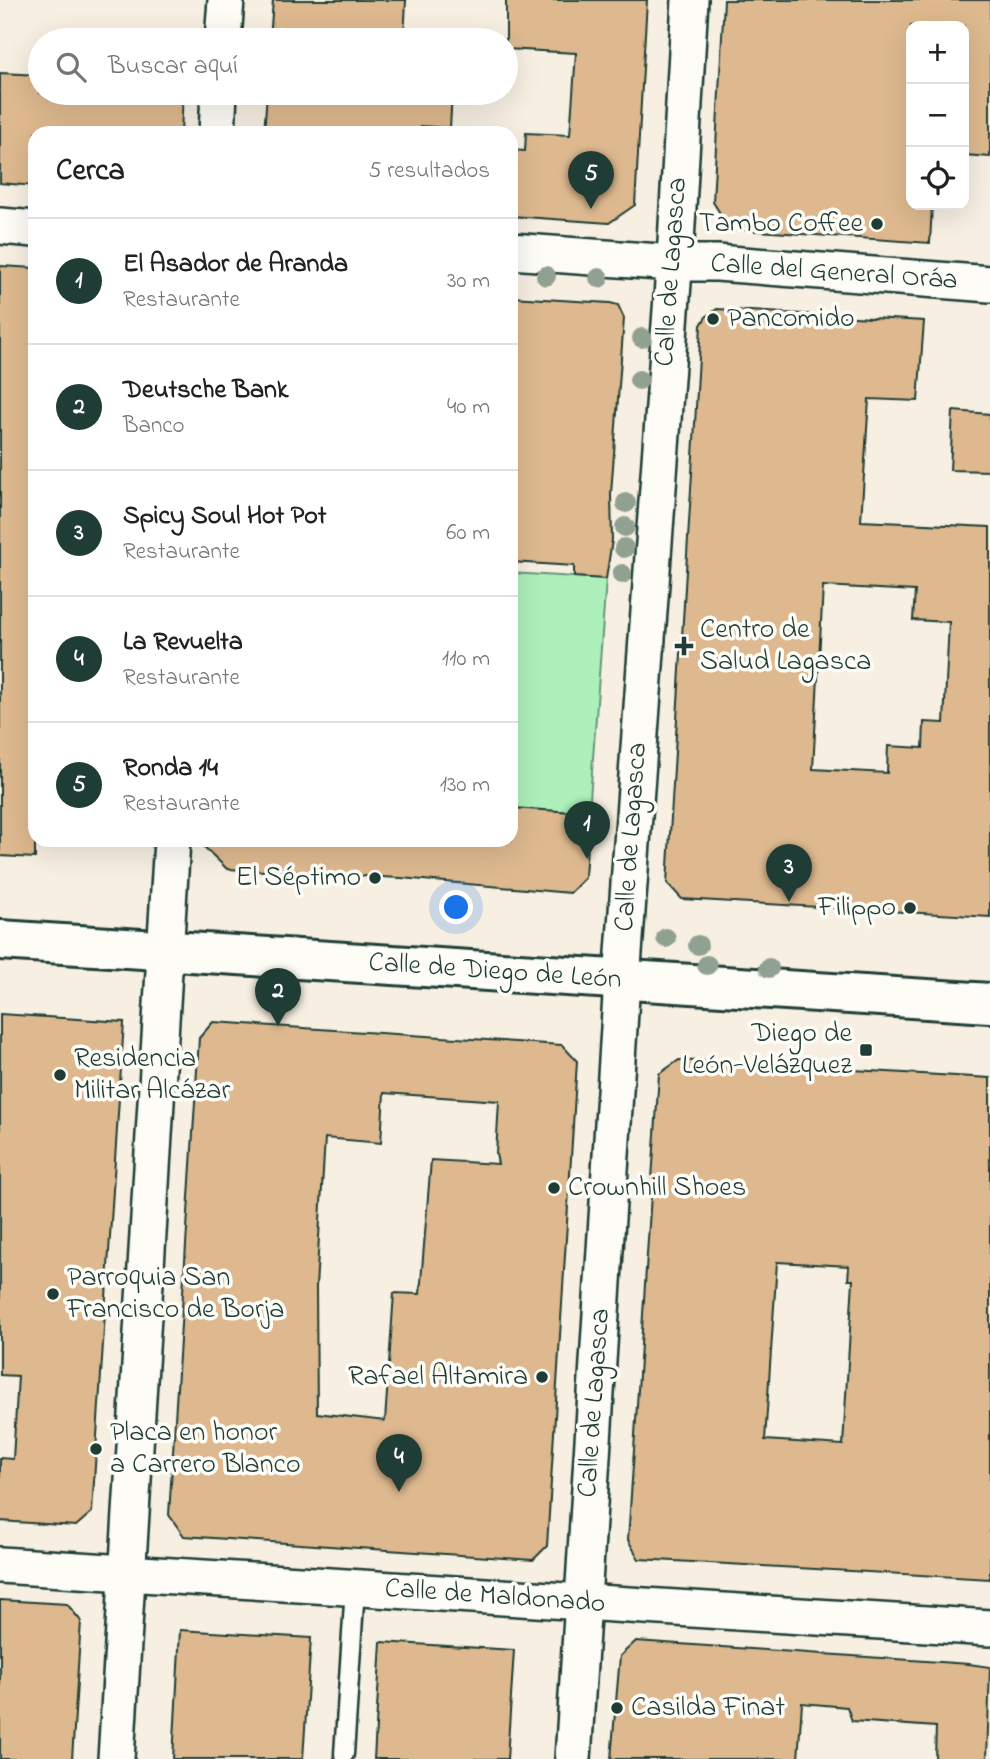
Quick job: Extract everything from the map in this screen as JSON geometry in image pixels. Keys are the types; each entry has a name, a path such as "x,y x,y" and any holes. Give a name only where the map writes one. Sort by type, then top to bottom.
{"street":[{"path":"224,28 226,0"},
{"name":"Calle de Lagasca","path":"573,1759 622,980 690,0"},
{"path":"217,126 218,105"},
{"path":"0,226 28,228"},
{"name":"Calle del General Oráa","path":"518,252 673,263 717,263 990,284"},
{"path":"116,1759 173,847"},
{"name":"Calle de Diego de León","path":"0,940 990,1003"},
{"name":"Calle de Maldonado","path":"0,1565 990,1628"}],"lane":[{"path":"344,1754 355,1588"}],"green space":[{"path":"518,573 606,579 589,813 518,808"}],"building":[{"path":"273,0 406,0 405,28 271,28"},
{"path":"506,0 647,0 635,205 609,223 518,216 518,150 525,151 526,133 570,135 576,53 518,50 518,28 506,28"},
{"path":"724,0 990,0 990,157 969,155 969,21 906,21 906,210 932,210 930,243 730,229 713,202"},
{"path":"0,73 28,74 28,105 182,105 181,126 28,126 28,185 0,183"},
{"path":"266,105 451,105 450,126 265,126"},
{"path":"0,266 28,268 28,847 35,847 35,858 0,856"},
{"path":"518,297 610,303 618,305 624,318 611,494 612,540 606,579 574,577 574,566 518,562"},
{"path":"717,309 924,321 918,401 869,399 861,521 990,527 990,917 682,899 667,883 701,325 706,317","holes":["823,586 915,591 913,620 949,622 944,723 924,722 923,748 888,746 887,773 813,769"]},
{"path":"953,411 990,414 990,471 950,470"},
{"path":"518,808 589,813 585,878 570,893 401,878 227,869 204,847 518,847"},
{"path":"0,1014 124,1022 92,1512 76,1526 0,1521 0,1458 13,1459 18,1376 0,1375"},
{"path":"213,1022 562,1045 577,1061 547,1546 533,1560 184,1536 169,1515 199,1038","holes":["384,1093 499,1101 496,1154 498,1164 431,1160 420,1294 394,1293 385,1421 317,1413 316,1287 325,1138 381,1143"]},
{"path":"679,1060 990,1078 990,1579 639,1559 628,1540 659,1074","holes":["777,1262 849,1266 848,1280 853,1280 843,1445 765,1440"]},
{"path":"0,1600 67,1604 81,1621 72,1759 0,1759"},
{"path":"180,1630 311,1638 303,1759 173,1759"},
{"path":"636,1641 990,1667 987,1759 935,1759 936,1727 852,1721 847,1707 802,1703 798,1759 611,1759 620,1656"},
{"path":"381,1642 514,1650 507,1759 374,1759"}],"place":[{"name":"Ronda 14","path":"591,209"},
{"name":"Tambo Coffee","path":"877,224"},
{"name":"Pancomido","path":"713,319"},
{"name":"Centro de Salud Lagasca","path":"684,646"},
{"name":"El Asador de Aranda","path":"587,859"},
{"name":"El Séptimo","path":"375,878"},
{"name":"Spicy Soul Hot Pot","path":"789,902"},
{"name":"Filippo","path":"910,908"},
{"name":"Deutsche Bank","path":"278,1026"},
{"name":"Diego de León-Velázquez","path":"866,1050"},
{"name":"Residencia Militar Alcázar","path":"60,1075"},
{"name":"Crownhill Shoes","path":"554,1188"},
{"name":"Parroquia San Francisco de Borja","path":"53,1294"},
{"name":"Rafael Altamira","path":"542,1377"},
{"name":"Placa en honor a Carrero Blanco","path":"96,1449"},
{"name":"La Revuelta","path":"399,1492"},
{"name":"Casilda Finat","path":"617,1708"}]}
